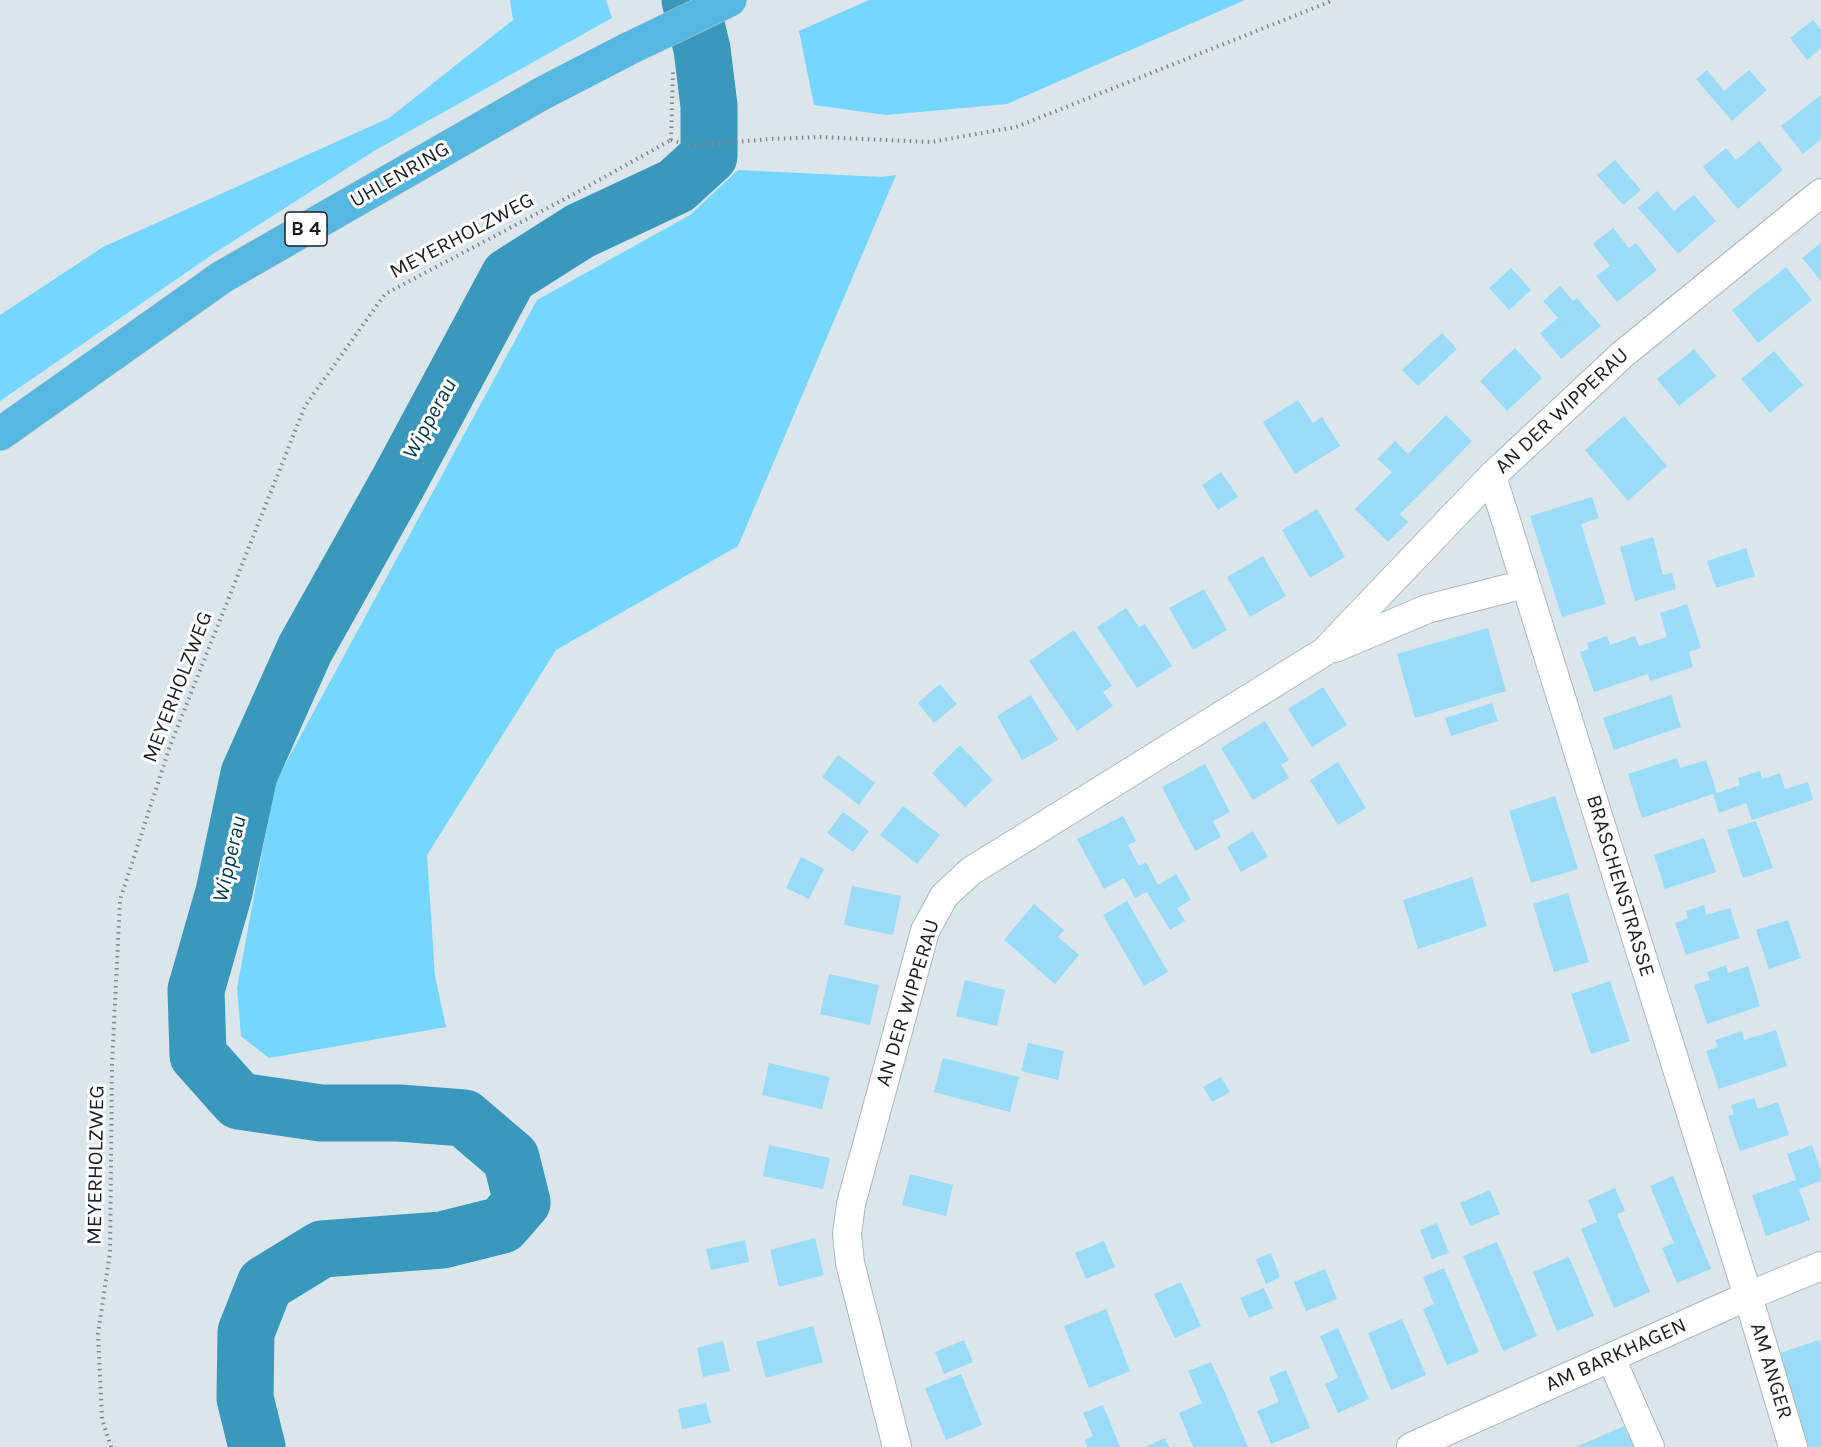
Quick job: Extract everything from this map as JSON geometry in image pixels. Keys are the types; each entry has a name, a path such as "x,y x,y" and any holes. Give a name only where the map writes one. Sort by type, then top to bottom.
{"highway":[{"name":"UHLENRING","path":"0,434 222,277 541,94 730,0"}],"street":[{"name":"AN DER WIPPERAU","path":"1324,652 1492,476 1623,354 1821,192"},
{"name":"BRASCHENSTRASSE","path":"1492,476 1748,1296"},
{"name":"AN DER WIPPERAU","path":"897,1447 850,1263 847,1234 851,1204 925,931 944,896 971,871 1324,652 1427,609 1525,584"},
{"name":"AM BARKHAGEN","path":"1411,1447 1748,1296 1821,1266"},
{"name":"AM ANGER","path":"1748,1296 1793,1447"},
{"path":"1611,1358 1650,1447"}],"path":[{"path":"673,70 670,140 692,146 820,137 931,142 1016,127 1334,0"},
{"name":"MEYERHOLZWEG","path":"111,1447 102,1419 98,1334 110,1253 112,1065 120,900 170,746 305,406 385,294 574,194 670,140"}],"shaded area":[{"path":"510,0 606,0 612,18 374,151 213,254 0,401 0,315 103,247 389,118 513,20"},
{"path":"869,0 1245,0 1007,104 886,115 814,105 799,31"},
{"path":"738,170 882,177 896,175 738,546 556,650 427,855 435,976 446,1027 269,1058 241,1036 237,988 275,783 537,300 690,215"}],"building":[{"path":"1813,20 1821,30 1821,48 1807,60 1790,38"},
{"path":"1707,70 1724,91 1749,70 1767,90 1732,121 1696,79"},
{"path":"1821,95 1821,139 1803,154 1781,126"},
{"path":"1759,141 1783,170 1738,209 1703,167 1726,148 1736,160"},
{"path":"1615,160 1641,190 1623,205 1597,175"},
{"path":"1657,191 1674,211 1694,195 1716,221 1678,254 1638,208"},
{"path":"1613,228 1629,248 1636,243 1657,270 1617,302 1596,276 1610,266 1593,244"},
{"path":"1821,243 1821,281 1802,258"},
{"path":"1786,267 1812,300 1758,343 1732,310"},
{"path":"1511,268 1531,290 1509,310 1489,288"},
{"path":"1560,286 1573,301 1577,298 1601,326 1561,359 1540,333 1558,318 1543,301"},
{"path":"1442,333 1457,349 1418,386 1402,370"},
{"path":"1515,348 1542,378 1507,411 1480,381"},
{"path":"1694,349 1716,376 1679,406 1657,379"},
{"path":"1774,351 1803,385 1770,413 1741,379"},
{"path":"1298,400 1313,423 1322,417 1340,446 1295,474 1263,422"},
{"path":"1446,415 1472,441 1400,514 1408,522 1388,542 1355,509 1392,472 1377,459 1395,441 1408,454"},
{"path":"1624,416 1667,466 1628,501 1585,450"},
{"path":"1221,472 1238,497 1218,510 1202,485"},
{"path":"1592,497 1599,518 1581,524 1606,604 1562,617 1530,516"},
{"path":"1317,509 1345,557 1310,578 1282,530"},
{"path":"1653,537 1663,575 1672,573 1676,589 1635,601 1620,547"},
{"path":"1746,548 1755,576 1716,588 1707,561"},
{"path":"1263,556 1286,596 1250,617 1227,577"},
{"path":"1204,589 1227,630 1193,650 1169,608"},
{"path":"1687,604 1701,648 1689,652 1693,667 1650,681 1648,674 1594,692 1580,652 1589,649 1587,643 1607,636 1610,645 1635,636 1639,646 1667,637 1660,613"},
{"path":"1126,608 1139,627 1145,624 1172,666 1137,688 1097,627"},
{"path":"1488,628 1506,691 1415,718 1397,654"},
{"path":"1074,630 1112,686 1103,692 1113,706 1077,731 1029,661"},
{"path":"940,684 957,704 934,723 918,703"},
{"path":"1323,687 1347,725 1312,747 1288,709"},
{"path":"1031,695 1058,740 1022,760 997,716"},
{"path":"1671,695 1681,727 1614,750 1603,718"},
{"path":"1492,703 1498,721 1451,736 1445,718"},
{"path":"1265,721 1289,760 1281,765 1289,778 1253,800 1221,748"},
{"path":"960,745 993,780 965,807 932,773"},
{"path":"838,755 875,783 859,805 822,777"},
{"path":"1677,758 1680,768 1706,760 1717,793 1740,785 1738,778 1760,771 1762,779 1780,773 1785,789 1808,782 1813,800 1752,820 1746,803 1719,813 1713,794 1642,818 1628,774"},
{"path":"1338,762 1366,808 1338,825 1310,780"},
{"path":"1205,764 1230,812 1213,821 1221,837 1195,851 1162,787"},
{"path":"1555,796 1578,869 1531,883 1509,811"},
{"path":"903,806 940,835 917,864 880,835"},
{"path":"843,812 869,831 853,852 827,833"},
{"path":"1123,816 1136,841 1128,845 1139,866 1146,862 1158,885 1176,874 1191,900 1177,908 1185,921 1170,930 1147,892 1135,898 1124,878 1104,889 1077,839"},
{"path":"1756,821 1773,868 1743,878 1727,830"},
{"path":"1253,831 1268,857 1241,872 1227,847"},
{"path":"1704,838 1716,872 1665,889 1654,855"},
{"path":"801,857 824,869 809,899 786,888"},
{"path":"1472,877 1487,926 1418,949 1403,900"},
{"path":"852,886 901,896 893,935 844,925"},
{"path":"1568,893 1589,962 1554,972 1533,904"},
{"path":"1127,901 1168,972 1144,986 1103,915"},
{"path":"1034,904 1064,930 1058,937 1079,955 1055,984 1004,940"},
{"path":"1704,905 1706,915 1730,908 1740,938 1686,955 1675,923 1688,918 1686,911"},
{"path":"1788,920 1801,958 1769,969 1756,930"},
{"path":"1726,965 1728,973 1748,966 1760,1006 1707,1024 1694,985 1710,980 1707,972"},
{"path":"829,974 879,985 870,1025 820,1014"},
{"path":"965,980 1005,990 997,1026 956,1016"},
{"path":"1610,981 1630,1041 1591,1054 1571,994"},
{"path":"1776,1030 1787,1066 1719,1089 1706,1051 1718,1047 1715,1040 1742,1031 1744,1040"},
{"path":"1028,1043 1064,1051 1058,1080 1021,1071"},
{"path":"943,1058 1019,1077 1010,1112 934,1092"},
{"path":"769,1063 830,1077 822,1109 762,1095"},
{"path":"1221,1077 1230,1092 1212,1102 1203,1087"},
{"path":"1754,1098 1758,1109 1778,1102 1789,1135 1740,1151 1728,1116 1734,1114 1731,1105"},
{"path":"769,1145 830,1158 823,1189 763,1176"},
{"path":"1812,1145 1821,1171 1821,1181 1799,1189 1810,1220 1766,1236 1752,1195 1796,1180 1787,1154"},
{"path":"910,1174 953,1185 946,1216 902,1205"},
{"path":"1673,1176 1711,1269 1677,1283 1662,1248 1674,1243 1650,1186"},
{"path":"1615,1188 1625,1211 1617,1214 1650,1292 1614,1308 1581,1229 1597,1222 1588,1200"},
{"path":"1490,1190 1500,1214 1470,1226 1460,1203"},
{"path":"1437,1223 1449,1253 1432,1259 1420,1230"},
{"path":"815,1238 824,1275 779,1287 770,1250"},
{"path":"745,1240 749,1262 711,1270 706,1249"},
{"path":"1104,1241 1115,1267 1086,1279 1075,1253"},
{"path":"1497,1242 1537,1336 1503,1351 1463,1256"},
{"path":"1271,1253 1280,1277 1266,1284 1256,1259"},
{"path":"1569,1257 1594,1316 1557,1331 1533,1272"},
{"path":"1444,1268 1479,1352 1447,1365 1423,1309 1434,1304 1423,1277"},
{"path":"1325,1269 1337,1299 1306,1311 1294,1282"},
{"path":"1181,1282 1201,1326 1175,1338 1154,1294"},
{"path":"1264,1288 1273,1308 1249,1318 1240,1298"},
{"path":"1106,1309 1130,1371 1089,1388 1064,1326"},
{"path":"1402,1319 1426,1375 1391,1390 1368,1333"},
{"path":"813,1326 823,1362 766,1378 756,1342"},
{"path":"1338,1328 1369,1399 1338,1413 1325,1384 1338,1378 1320,1336"},
{"path":"964,1340 973,1362 944,1374 935,1352"},
{"path":"1819,1340 1821,1346 1821,1447 1807,1447 1777,1354"},
{"path":"723,1341 730,1371 703,1377 697,1348"},
{"path":"1211,1362 1248,1447 1193,1447 1179,1413 1202,1403 1188,1371"},
{"path":"1286,1370 1310,1428 1271,1444 1257,1411 1279,1402 1269,1377"},
{"path":"961,1374 982,1425 946,1440 925,1388"},
{"path":"706,1403 711,1423 682,1429 678,1409"},
{"path":"1103,1405 1120,1447 1087,1447 1085,1440 1093,1436 1083,1413"},
{"path":"1624,1426 1634,1447 1576,1447"},
{"path":"1165,1438 1169,1447 1145,1447"}],"waterway":[{"name":"Wipperau","path":"257,1447 245,1398 246,1332 265,1284 322,1249 442,1240 502,1225 522,1202 511,1158 464,1118 399,1113 321,1113 239,1101 198,1055 196,990 224,892 249,774 305,649 399,481 509,276 580,231 676,186 709,156 709,106 702,49 690,0"}]}
